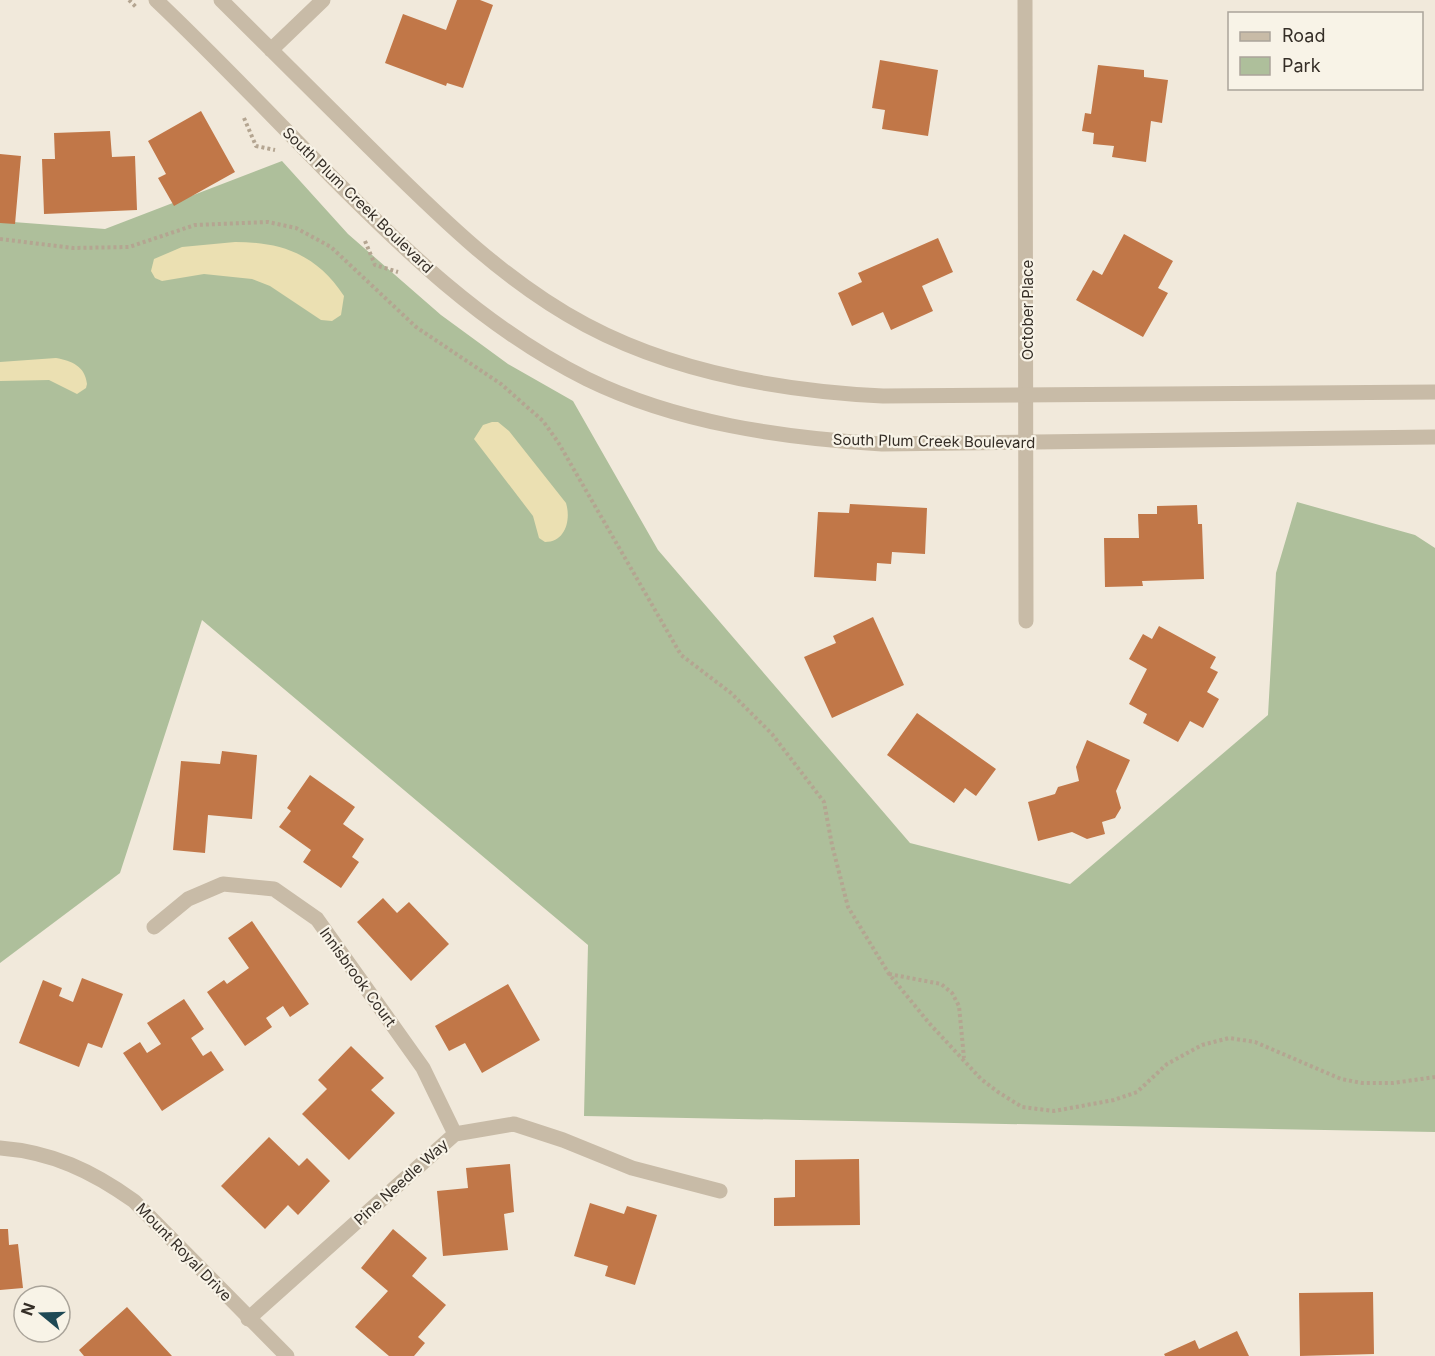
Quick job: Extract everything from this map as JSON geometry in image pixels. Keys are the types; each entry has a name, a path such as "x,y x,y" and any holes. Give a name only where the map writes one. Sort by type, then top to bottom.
{"street":[{"name":"South Plum Creek Boulevard","path":"156,0 384,229 434,275 516,337 571,371 632,397 740,428 835,441 870,443 1435,437"},
{"path":"221,0 464,238 558,308 609,336 637,348 711,371 794,388 883,396 1435,392"},
{"path":"272,50 323,0"},
{"name":"October Place","path":"1025,0 1028,396 1026,621"},
{"name":"Innisbrook Court","path":"154,927 188,899 223,884 274,889 317,919 423,1068 455,1134"},
{"name":"Pine Needle Way","path":"248,1319 455,1134 514,1124 563,1140 632,1168 720,1191"},
{"name":"Mount Royal Drive","path":"0,1148 22,1149 65,1160 110,1184 156,1221 248,1319 287,1356"}],"path":[{"path":"129,0 144,15"},
{"path":"236,110 243,117 256,146 280,151"},
{"path":"0,239 73,248 129,248 195,225 268,222 296,228 331,247 377,293 416,327 501,384 543,420 558,442 681,655 731,693 772,734 824,802 848,907 889,974 929,1023 964,1058 981,1079 1022,1107 1054,1111 1114,1100 1137,1092 1167,1064 1202,1045 1229,1038 1255,1042 1351,1082 1393,1083 1435,1077"},
{"path":"364,238 375,265 400,273"},
{"path":"889,974 941,984 952,993 959,1006 964,1058"}],"green space":[{"path":"282,161 348,234 441,315 508,364 573,401 658,550 910,843 1070,884 1268,715 1276,573 1297,502 1415,535 1435,548 1435,1132 584,1116 588,945 202,620 120,873 0,963 0,221 105,229"}],"sand":[{"path":"235,242 283,248 310,261 334,282 344,296 341,315 332,321 321,320 270,286 252,279 204,274 162,281 155,278 151,271 154,259 182,247"},
{"path":"56,358 77,365 81,369 86,378 86,388 77,394 49,380 0,381 0,362"},
{"path":"498,422 509,431 566,503 567,522 558,538 545,542 539,538 533,516 474,439 483,425"}],"building":[{"path":"457,0 480,0 493,5 463,88 447,83 446,86 385,63 403,14 446,30"},
{"path":"880,60 938,70 928,136 882,129 885,110 872,108"},
{"path":"1098,65 1144,70 1144,77 1168,80 1162,123 1151,121 1146,162 1112,157 1114,146 1093,144 1094,133 1082,131 1085,113 1091,114"},
{"path":"201,111 235,172 174,206 158,178 166,174 148,141"},
{"path":"110,131 112,157 135,156 137,210 44,214 42,159 55,159 54,133"},
{"path":"0,154 21,156 15,224 0,223"},
{"path":"1124,234 1173,261 1158,288 1168,293 1143,337 1076,300 1093,270 1102,275"},
{"path":"938,238 953,272 922,286 933,311 891,330 883,312 852,326 838,293 862,282 858,273"},
{"path":"850,504 927,508 925,554 892,552 891,564 877,563 876,581 814,577 818,512 849,513"},
{"path":"1197,505 1198,524 1202,524 1204,579 1142,581 1143,586 1105,587 1104,538 1139,538 1138,514 1157,514 1157,506"},
{"path":"873,617 904,685 832,718 804,657 836,643 833,636"},
{"path":"1159,626 1216,657 1210,668 1218,672 1207,692 1219,699 1203,728 1190,721 1178,742 1143,723 1147,714 1129,704 1147,669 1129,659 1143,634 1152,639"},
{"path":"917,713 996,769 976,796 965,788 954,803 887,755"},
{"path":"1087,740 1130,760 1116,791 1121,808 1115,818 1102,822 1105,834 1087,839 1072,832 1038,841 1028,802 1055,794 1058,787 1079,781 1076,767"},
{"path":"222,751 257,755 252,819 208,815 205,853 173,850 181,761 220,764"},
{"path":"310,775 355,807 343,824 364,839 352,857 359,862 341,888 303,862 311,850 279,827 291,811 287,808"},
{"path":"383,898 397,913 409,902 449,944 411,981 357,922"},
{"path":"252,921 309,1004 290,1017 283,1006 266,1018 272,1027 245,1046 207,992 224,980 227,984 249,968 228,938"},
{"path":"82,978 123,994 102,1048 88,1043 79,1067 19,1043 43,980 62,988 59,996 73,1002"},
{"path":"508,984 540,1040 482,1073 465,1043 449,1051 435,1026"},
{"path":"184,999 204,1029 191,1038 203,1056 211,1051 224,1070 162,1111 123,1053 140,1042 147,1053 161,1044 147,1023"},
{"path":"351,1046 384,1078 371,1090 395,1113 349,1160 302,1114 327,1089 318,1080"},
{"path":"269,1137 299,1166 307,1158 330,1181 298,1215 288,1205 265,1229 221,1186"},
{"path":"859,1159 860,1225 774,1226 774,1198 795,1197 795,1160"},
{"path":"510,1164 514,1212 504,1214 508,1250 443,1256 437,1191 468,1188 466,1168"},
{"path":"590,1203 624,1214 627,1206 657,1215 635,1285 605,1276 608,1266 574,1256"},
{"path":"0,1229 8,1229 9,1245 18,1244 23,1284 12,1284 12,1289 0,1290"},
{"path":"393,1229 427,1258 412,1276 446,1305 418,1337 425,1343 414,1356 389,1356 355,1327 388,1291 361,1268"},
{"path":"1373,1292 1374,1354 1300,1356 1299,1293"},
{"path":"127,1307 172,1356 84,1356 79,1350"},
{"path":"1237,1331 1249,1356 1165,1356 1164,1354 1195,1340 1199,1349"}]}
